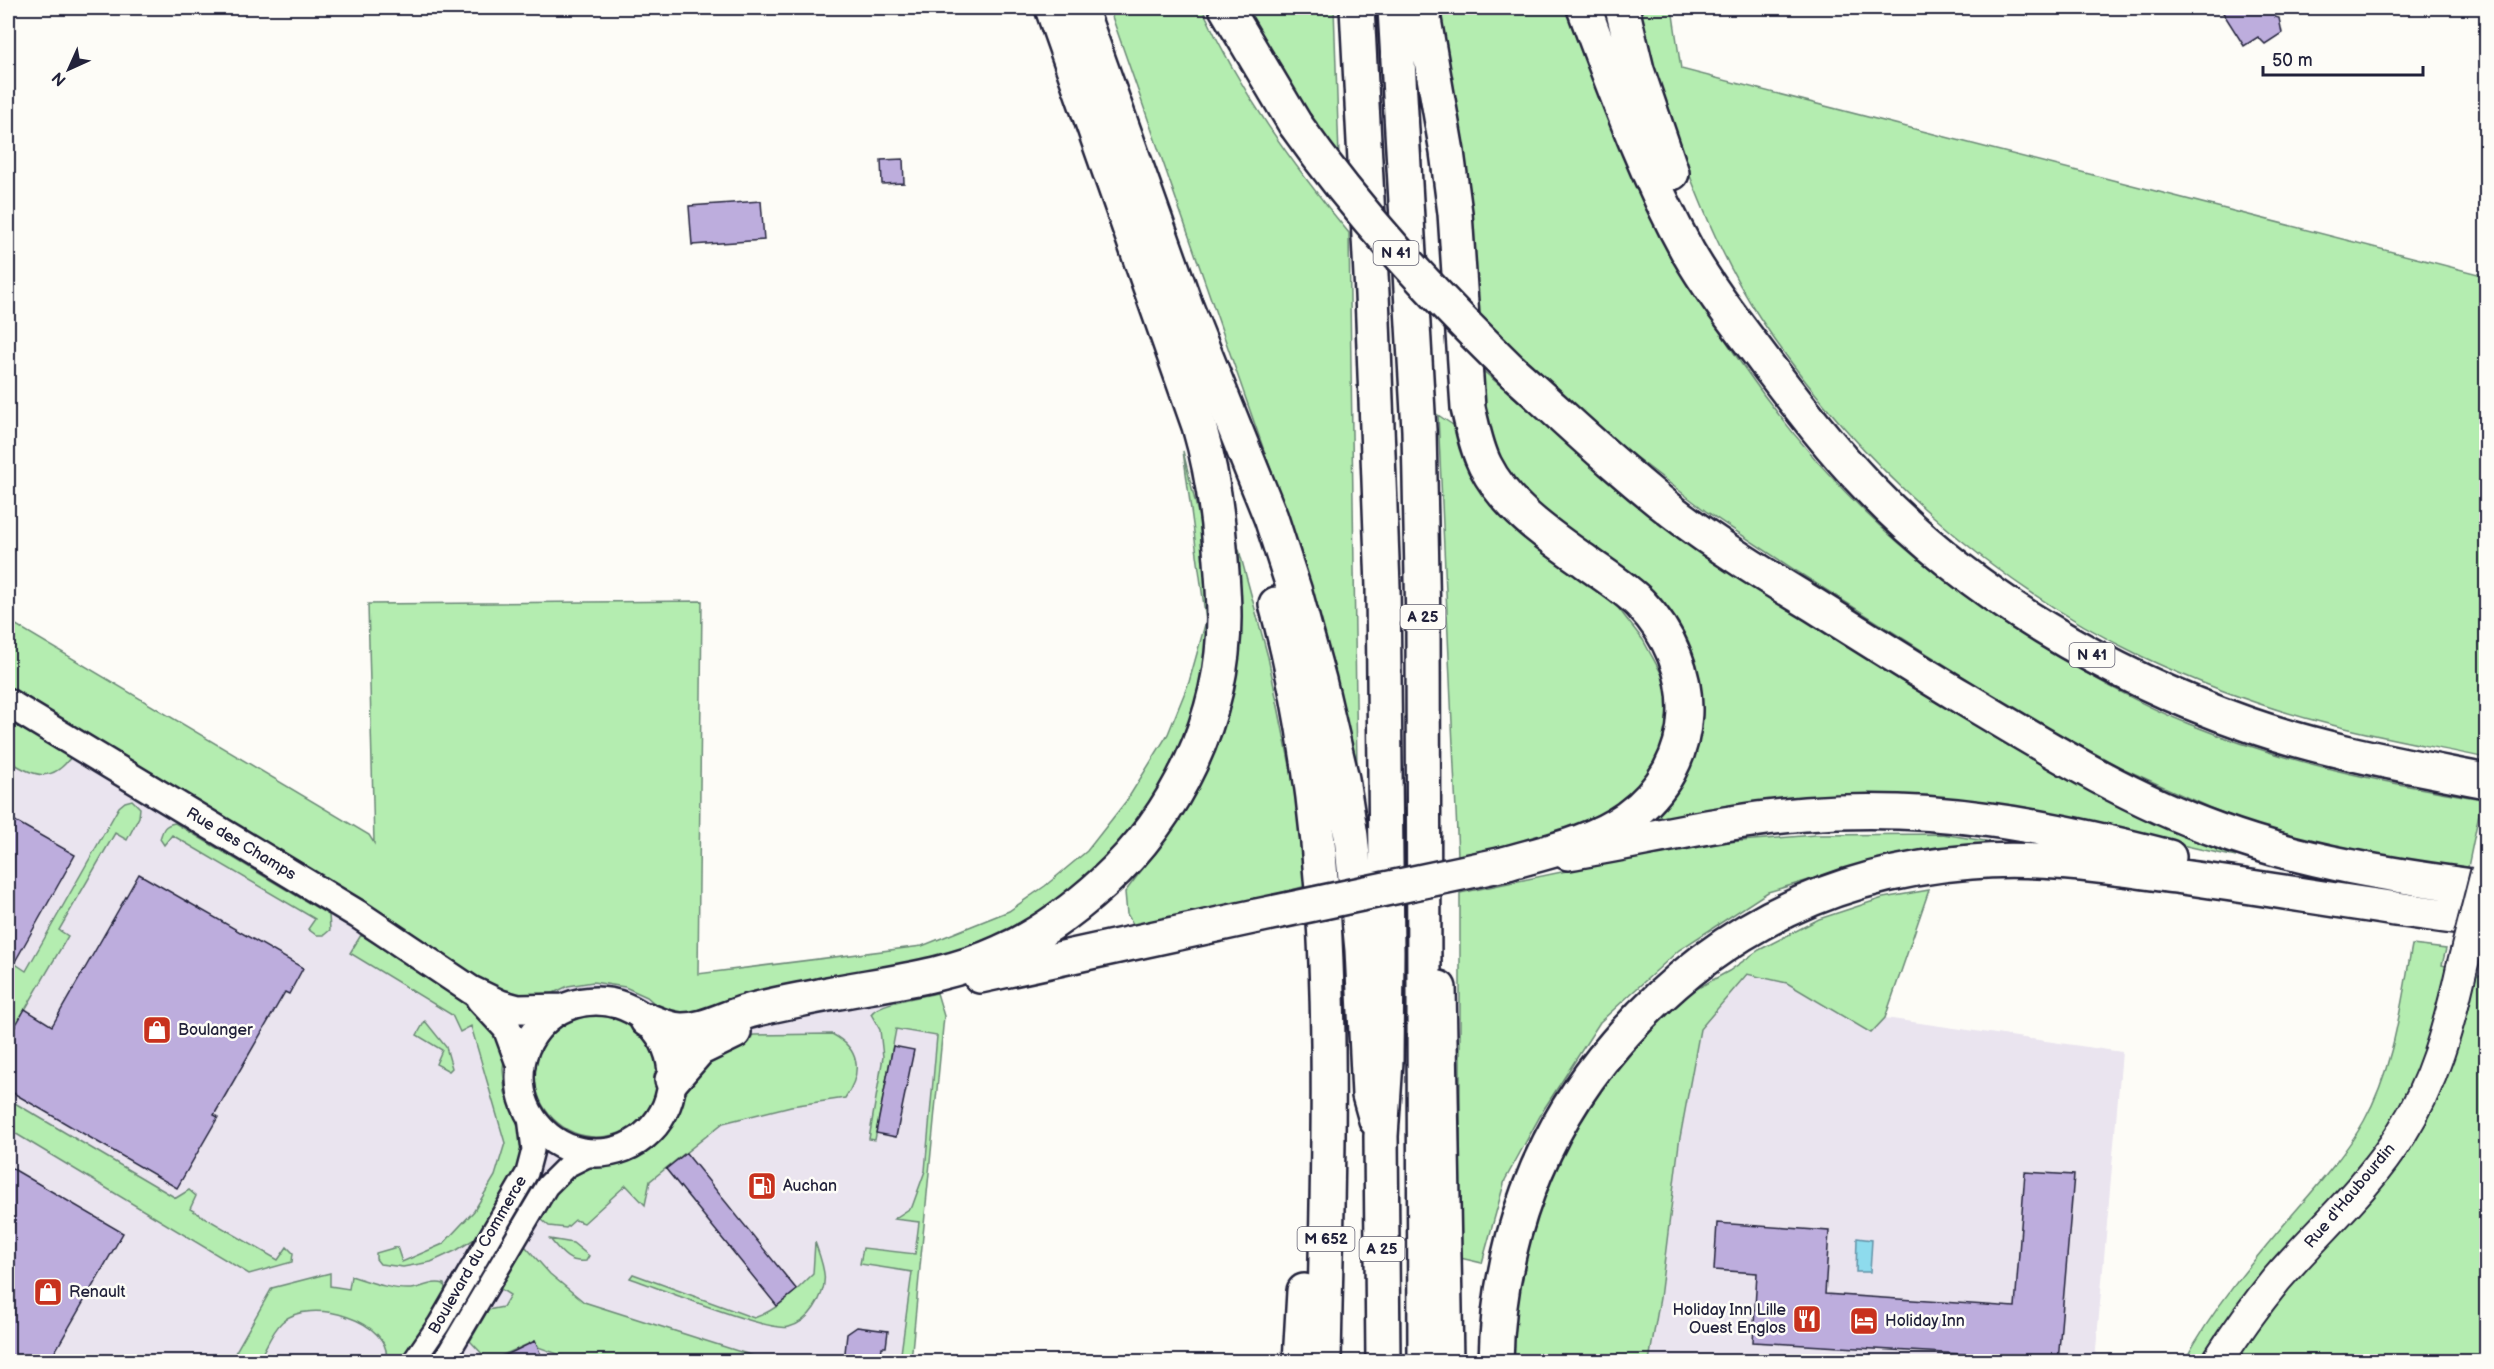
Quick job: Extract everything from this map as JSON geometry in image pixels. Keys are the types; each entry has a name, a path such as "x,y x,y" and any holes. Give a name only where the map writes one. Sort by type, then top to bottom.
{"highway":[{"path":"647,1020 678,1030 697,1029 747,1012 965,966 1017,945 1071,910 1122,865 1160,819 1179,788 1195,752 1215,693 1224,626 1223,575 1211,471 1199,426 1052,8"},
{"path":"1080,8 1187,309 1271,518 1295,592 1319,680 1342,779 1351,836 1362,950 1369,1095 1381,1136"},
{"name":"N 41","path":"1226,8 1295,124 1346,194 1379,234 1458,318 1512,370 1632,479 1699,531 1932,679 2088,771 2194,821 2260,844 2369,870 2487,888"},
{"name":"A 25","path":"1357,8 1372,294 1383,587 1387,952 1386,1061 1381,1136 1383,1362"},
{"name":"A 25","path":"1395,8 1419,430 1423,625 1425,1362"},
{"path":"1422,8 1451,183 1468,408 1475,440 1486,466 1517,508 1536,525 1639,602 1660,628 1673,651 1683,676 1686,697 1680,748 1657,790 1641,807 1626,819 1581,841 1504,864"},
{"path":"1584,8 1627,123 1686,248 1718,298 1785,387"},
{"path":"1622,8 1643,90 1680,193 1725,282 1785,387"},
{"name":"M 652","path":"1187,309 1277,610 1295,689 1316,822 1327,985 1328,1117 1324,1362"},
{"name":"N 41","path":"1785,387 1824,438 1868,486 1927,541 2008,602 2107,664 2188,702 2280,735 2396,764 2485,780"},
{"path":"672,1080 699,1049 711,1041 738,1030 1504,864 1750,820 1805,814 1909,812 1974,816 2062,831 2312,896"},
{"path":"1496,1362 1500,1293 1509,1247 1536,1172 1568,1110 1605,1056 1659,997 1721,946 1789,907 1853,883 1902,871 1974,861 2013,861 2088,865 2312,896 2419,914 2487,921"},
{"path":"1423,901 1439,976 1446,1362"},
{"path":"1300,1362 1309,1217 1328,1117"}],"main road":[{"name":"Rue d'Haubourdin","path":"2217,1362 2277,1280 2350,1201 2401,1134 2439,1057 2487,873"}],"street":[{"name":"Rue des Champs","path":"8,703 359,915 471,990 518,1010 563,1008"},
{"name":"Rue des Champs","path":"471,990 507,1028 521,1066"},
{"path":"585,1002 607,1002 628,1008 647,1020 665,1044 671,1065 672,1080 665,1109 647,1133 622,1148 593,1152 571,1148 551,1138 540,1128 528,1109 521,1088 524,1051 535,1031 563,1008 585,1002"},
{"name":"Boulevard du Commerce","path":"413,1362 439,1324 527,1173 533,1150 528,1109"},
{"name":"Boulevard du Commerce","path":"443,1362 547,1186 567,1166 593,1152"}],"shaded area":[{"path":"8,620 369,835 396,878 698,974 922,946 944,1016 911,1361 8,1362"},
{"path":"1747,974 1787,983 1871,1033 1885,1018 2122,1052 2095,1361 1649,1362 1660,1298 1679,1143 1700,1029"}],"green space":[{"path":"1109,8 1202,8 1233,68 1268,125 1307,180 1349,233 1357,769 1288,519"},
{"path":"1242,8 1334,8 1339,157 1281,85"},
{"path":"1435,8 1567,8 1605,114 1632,176 1683,271 1711,317 1741,363 1806,449 1842,489 1921,562 1985,610 2029,639 2102,682 2171,717 2261,750 2334,770 2482,799 2467,872 2374,859 2270,831 2208,807 2120,767 2024,715 1793,569 1707,512 1620,445 1524,361 1472,310"},
{"path":"1640,8 1672,8 1681,69 2486,276 2486,758 2370,734 2283,712 2212,687 2143,657 2087,628 2032,593 1980,555 1929,513 1837,420 1797,370 1736,279 1707,217 1668,118 1650,64"},
{"path":"1481,369 1610,480 1690,544 1750,586 1999,737 2132,812 2236,857 2046,815 1753,803 1706,810 1645,825 1666,805 1682,779 1700,690 1510,480 1484,436"},
{"path":"1438,415 1456,427 1605,591 1643,640 1667,684 1666,741 1642,788 1606,814 1542,842 1458,855"},
{"path":"1183,451 1210,563 1211,636 1191,728 1160,794 1116,852 1074,890 1022,925 980,947 690,1019 663,1011 647,997 625,987 593,982 568,986 547,996 506,998 361,904 8,686 8,620 369,835 374,843 368,604 702,601 698,974 922,946 1009,911 1045,886 1087,851 1127,800 1168,734 1189,682 1206,621"},
{"path":"1229,513 1268,657 1300,815 1310,885 1137,931 1127,914 1125,892 1176,825 1201,772 1236,644 1240,598"},
{"path":"8,715 73,754 66,764 51,774 43,775 26,770 8,760"},
{"path":"132,800 140,808 139,817 127,840 115,833 59,930 68,936 8,1039 8,974 14,963 26,971 119,807"},
{"path":"175,823 329,915 330,930 324,935 316,935 308,929 315,919 172,835 164,845 160,839 163,830 166,826"},
{"path":"1942,834 1992,842 1968,851 1905,855 1768,892 1679,950 1600,1022 1544,1109 1505,1180 1482,1263 1460,1258 1460,893 1692,845 1815,835"},
{"path":"1929,890 1885,1018 1871,1033 1787,983 1747,974 1700,1029 1679,1143 1660,1298 1649,1361 1514,1362 1514,1319 1534,1223 1583,1105 1676,1000 1729,971 1759,950 1819,919 1883,898"},
{"path":"361,935 446,988 485,1016 505,1049 503,1069 505,1092 521,1132 524,1148 520,1169 484,1233 457,1250 431,1262 403,1267 380,1264 376,1259 376,1253 397,1247 402,1262 443,1244 474,1211 495,1176 505,1143 471,1026 460,1032 452,1015 350,953"},
{"path":"2412,945 2446,949 2442,965 2486,977 2486,1361 2184,1362 2195,1342 2234,1286 2331,1170 2364,1121 2383,1079 2395,1035"},
{"path":"937,993 944,1016 911,1361 900,1361 912,1272 860,1264 863,1248 915,1254 919,1222 894,1219 912,1207 925,1171 937,1036 896,1029 875,1140 869,1139 883,1057 880,1030 871,1014 891,1003"},
{"path":"597,1013 621,1018 640,1032 654,1051 659,1075 654,1099 640,1118 621,1132 597,1137 573,1132 554,1118 540,1099 535,1075 540,1051 554,1032 573,1018"},
{"path":"425,1021 446,1047 452,1068 449,1071 436,1064 442,1050 417,1035"},
{"path":"832,1034 848,1047 856,1062 855,1079 845,1098 791,1106 723,1123 650,1181 645,1205 626,1185 584,1223 575,1220 566,1228 549,1226 542,1220 542,1213 548,1203 564,1184 578,1174 590,1167 617,1164 631,1159 649,1149 663,1137 676,1120 692,1074 735,1039 754,1035"},
{"path":"8,1099 176,1198 189,1190 196,1196 190,1209 278,1260 287,1247 293,1253 292,1262 249,1274 8,1129"},
{"path":"550,1239 573,1243 589,1256 586,1261 574,1260 561,1252"},
{"path":"815,1242 823,1268 823,1291 809,1314 800,1322 789,1327 778,1327 737,1317 630,1278 633,1274 754,1318 779,1305 813,1274"},
{"path":"525,1246 550,1274 584,1302 769,1361 577,1361 538,1347 535,1341 489,1361 470,1341 488,1310 503,1307 510,1295 499,1288"},
{"path":"330,1273 330,1286 349,1289 351,1276 403,1289 440,1283 444,1284 446,1292 422,1338 403,1361 386,1361 385,1347 377,1334 364,1324 329,1312 311,1312 295,1315 282,1322 258,1361 230,1362 272,1288"}],"water":[{"path":"1857,1238 1872,1240 1870,1272 1856,1272"}],"building":[{"path":"2220,8 2275,8 2275,17 2279,18 2282,33 2265,44 2258,37 2244,46"},
{"path":"903,159 904,183 882,184 881,160"},
{"path":"761,201 764,240 692,245 689,206"},
{"path":"8,817 75,855 8,974"},
{"name":"Boulanger","path":"139,874 303,968 289,994 285,992 214,1115 218,1117 177,1188 8,1090 8,1039 25,1009 52,1026"},
{"path":"893,1046 914,1050 896,1137 876,1133"},
{"path":"686,1153 797,1290 777,1306 666,1169"},
{"name":"Renault","path":"8,1166 123,1233 49,1362 8,1362"},
{"path":"2025,1172 2074,1175 2058,1362 2011,1362 2012,1357 1753,1342 1757,1273 1714,1270 1717,1223 1829,1231 1825,1294 2015,1307"},
{"path":"857,1327 888,1331 886,1347 882,1347 880,1362 844,1362 847,1334"},
{"path":"535,1341 544,1362 492,1362"}],"place":[{"name":"Boulanger","path":"157,1030"},
{"name":"Auchan","path":"762,1186"},
{"name":"Renault","path":"48,1292"},
{"name":"Holiday Inn Lille Ouest Englos","path":"1807,1319"},
{"name":"Holiday Inn","path":"1864,1321"}]}
